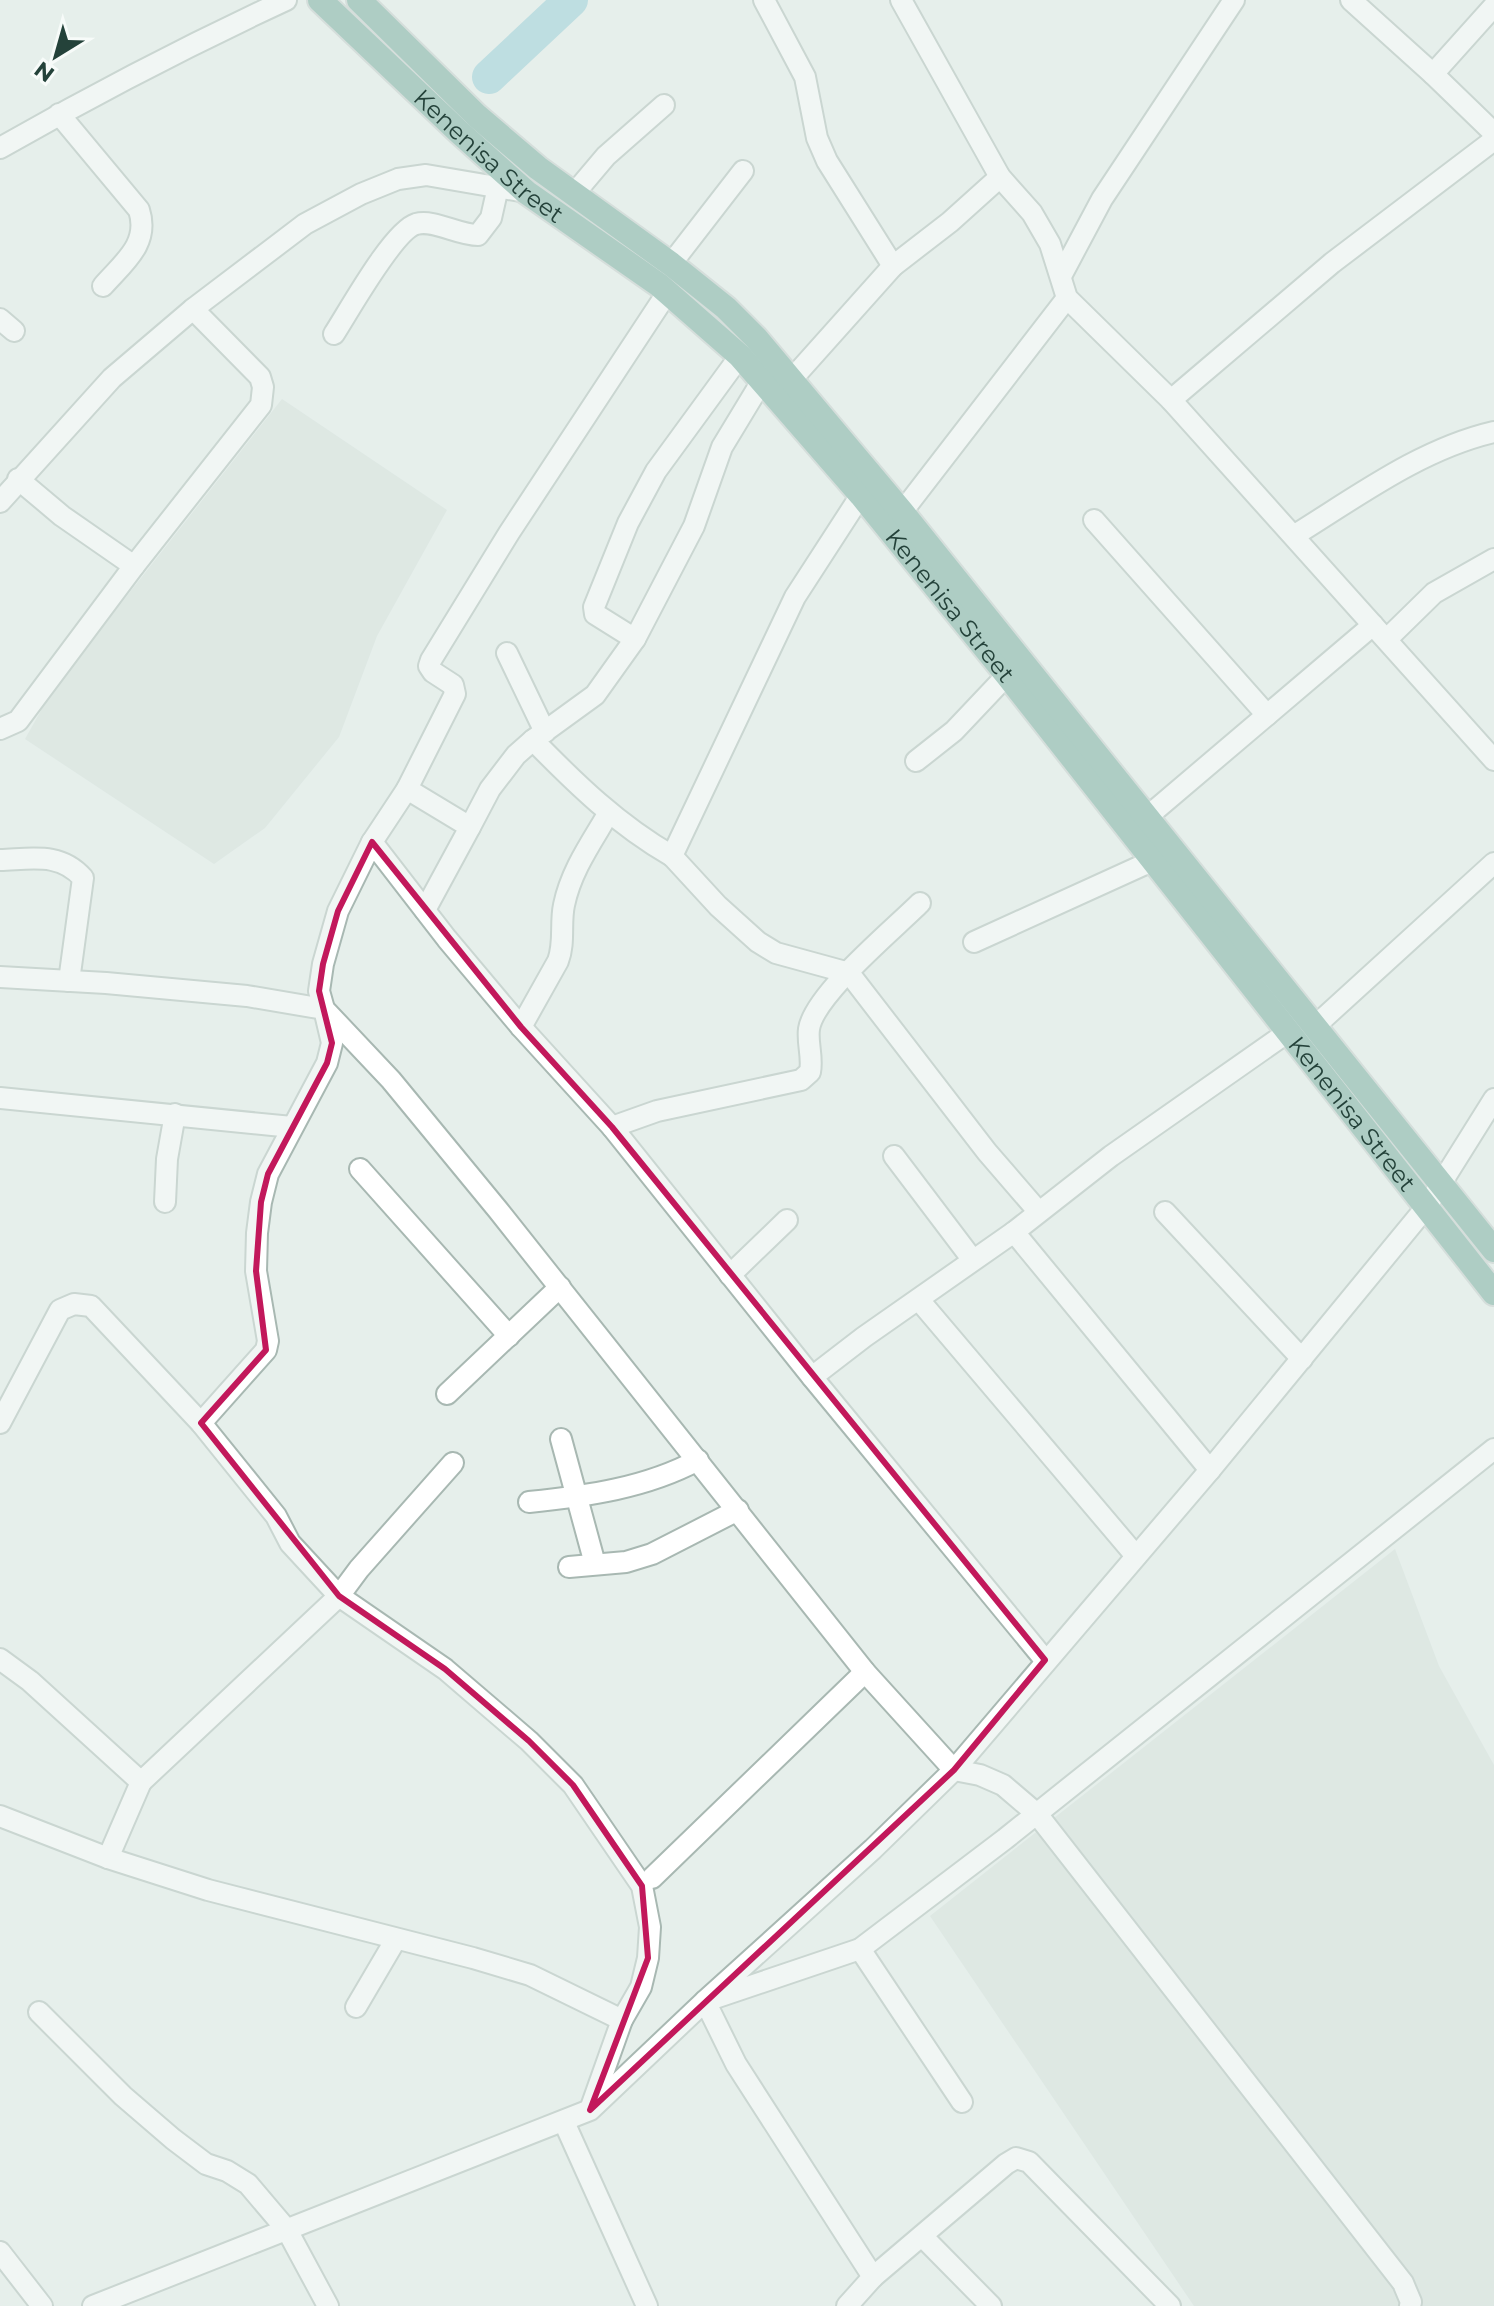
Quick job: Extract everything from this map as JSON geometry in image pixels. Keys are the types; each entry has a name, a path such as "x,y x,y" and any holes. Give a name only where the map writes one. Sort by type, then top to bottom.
{"main road":[{"name":"Kenenisa Street","path":"320,0 434,91 468,124 526,192 667,293 740,356 861,495 1007,675 1494,1293"},
{"name":"Kenenisa Street","path":"359,0 434,91"},
{"name":"Kenenisa Street","path":"468,124 671,264 726,308 792,379 1494,1250"}],"street":[{"path":"0,148 59,114 286,0"},
{"path":"764,0 805,77 817,138 827,161 893,266"},
{"path":"901,0 1000,177 1032,213 1050,244 1067,298 1171,400 1494,760"},
{"path":"1061,276 1102,199 1234,0"},
{"path":"1351,0 1494,133"},
{"path":"1433,74 1494,6"},
{"path":"573,195 606,156 664,105"},
{"path":"59,114 139,210 143,222 143,233 137,247 103,286"},
{"path":"1171,400 1332,263 1494,140"},
{"path":"671,264 743,171"},
{"path":"0,502 112,378 193,309 305,224 361,194 398,179 426,175 526,192"},
{"path":"792,379 893,266 950,222 1000,177"},
{"path":"334,334 398,236 416,224 435,224 462,235 478,235 491,218 498,187"},
{"path":"201,1423 266,1350 268,1341 256,1271 257,1233 268,1174 327,1063 332,1043 319,991 338,911 372,842 407,789 455,694 453,685 433,672 429,666 431,660 509,533 667,293"},
{"path":"902,512 1067,298"},
{"path":"0,729 18,721 134,566 261,405 263,387 260,377 193,309"},
{"path":"635,639 595,614 594,607 628,523 656,471 740,356"},
{"path":"425,910 496,780 516,755 595,695 635,639 694,526 722,447 762,381"},
{"path":"1295,535 1400,470 1446,448 1494,432"},
{"path":"18,479 62,516 134,566"},
{"path":"672,856 795,597 861,495"},
{"path":"1094,520 1267,715"},
{"path":"1147,817 1267,715 1434,593 1494,559"},
{"path":"507,653 539,736 608,814 672,856 718,906 758,942 776,953 849,973 987,1152 1038,1211"},
{"path":"916,761 954,731 1007,675"},
{"path":"407,789 470,827"},
{"path":"521,1027 558,961 562,951 563,907 569,885 608,814"},
{"path":"372,842 521,1027 612,1127 812,1377 1045,1660"},
{"path":"0,860 54,859 71,865 83,878 69,981"},
{"path":"974,942 1152,861"},
{"path":"1314,1027 1494,863"},
{"path":"612,1127 657,1111 801,1080 810,1072 809,1030 821,1002 920,903"},
{"path":"0,977 247,996 324,1009 391,1080 560,1287 865,1672 954,1770 980,1775 1003,1785 1037,1814 1403,2283 1410,2306"},
{"path":"812,1377 972,1259 1014,1232 1111,1156 1288,1032"},
{"path":"0,1098 292,1127"},
{"path":"93,2306 590,2110 873,1849 954,1770 1210,1470 1427,1206 1494,1099"},
{"path":"165,1202 167,1159 175,1114"},
{"path":"894,1156 972,1259"},
{"path":"360,1169 509,1336"},
{"path":"1165,1212 1302,1359"},
{"path":"730,1275 787,1220"},
{"path":"1014,1232 1210,1470"},
{"path":"447,1394 560,1287"},
{"path":"919,1300 1136,1556"},
{"path":"0,1423 60,1310 74,1304 91,1306 201,1423 270,1507 290,1543 339,1596 445,1669 529,1741 573,1785 642,1886 650,1927 648,1958 641,1987 622,2020 590,2110"},
{"path":"561,1439 595,1564"},
{"path":"705,2001 860,1949 1037,1814 1494,1449"},
{"path":"529,1502 575,1497 669,1476 698,1460"},
{"path":"108,1858 141,1782 339,1596 453,1463"},
{"path":"569,1567 626,1562 652,1554 738,1510"},
{"path":"0,1659 30,1681 141,1782"},
{"path":"652,1878 865,1672"},
{"path":"4,1824 208,1890 530,1975 622,2020"},
{"path":"356,2007 396,1939"},
{"path":"860,1949 962,2102"},
{"path":"705,2001 736,2064 873,2277"},
{"path":"39,2012 123,2096 173,2139 206,2164 227,2171 248,2184 287,2230 328,2306"},
{"path":"564,2122 646,2305"},
{"path":"847,2306 873,2277 1016,2158 1029,2162 1170,2306"},
{"path":"922,2236 991,2306"},
{"path":"0,2252 42,2306"}],"highlighted area":[{"path":"372,842 521,1027 612,1127 1045,1660 954,1770 590,2110 648,1958 642,1886 573,1785 529,1741 445,1669 339,1596 201,1423 266,1350 256,1271 261,1202 268,1174 327,1063 332,1043 319,991 323,964 338,911"}],"shaded area":[{"path":"282,399 447,510 377,636 339,737 265,828 214,864 25,739 52,691"},
{"path":"1395,1549 1439,1666 1494,1765 1494,2306 1194,2306 930,1916"}],"waterway":[{"path":"489,77 571,0"}]}
